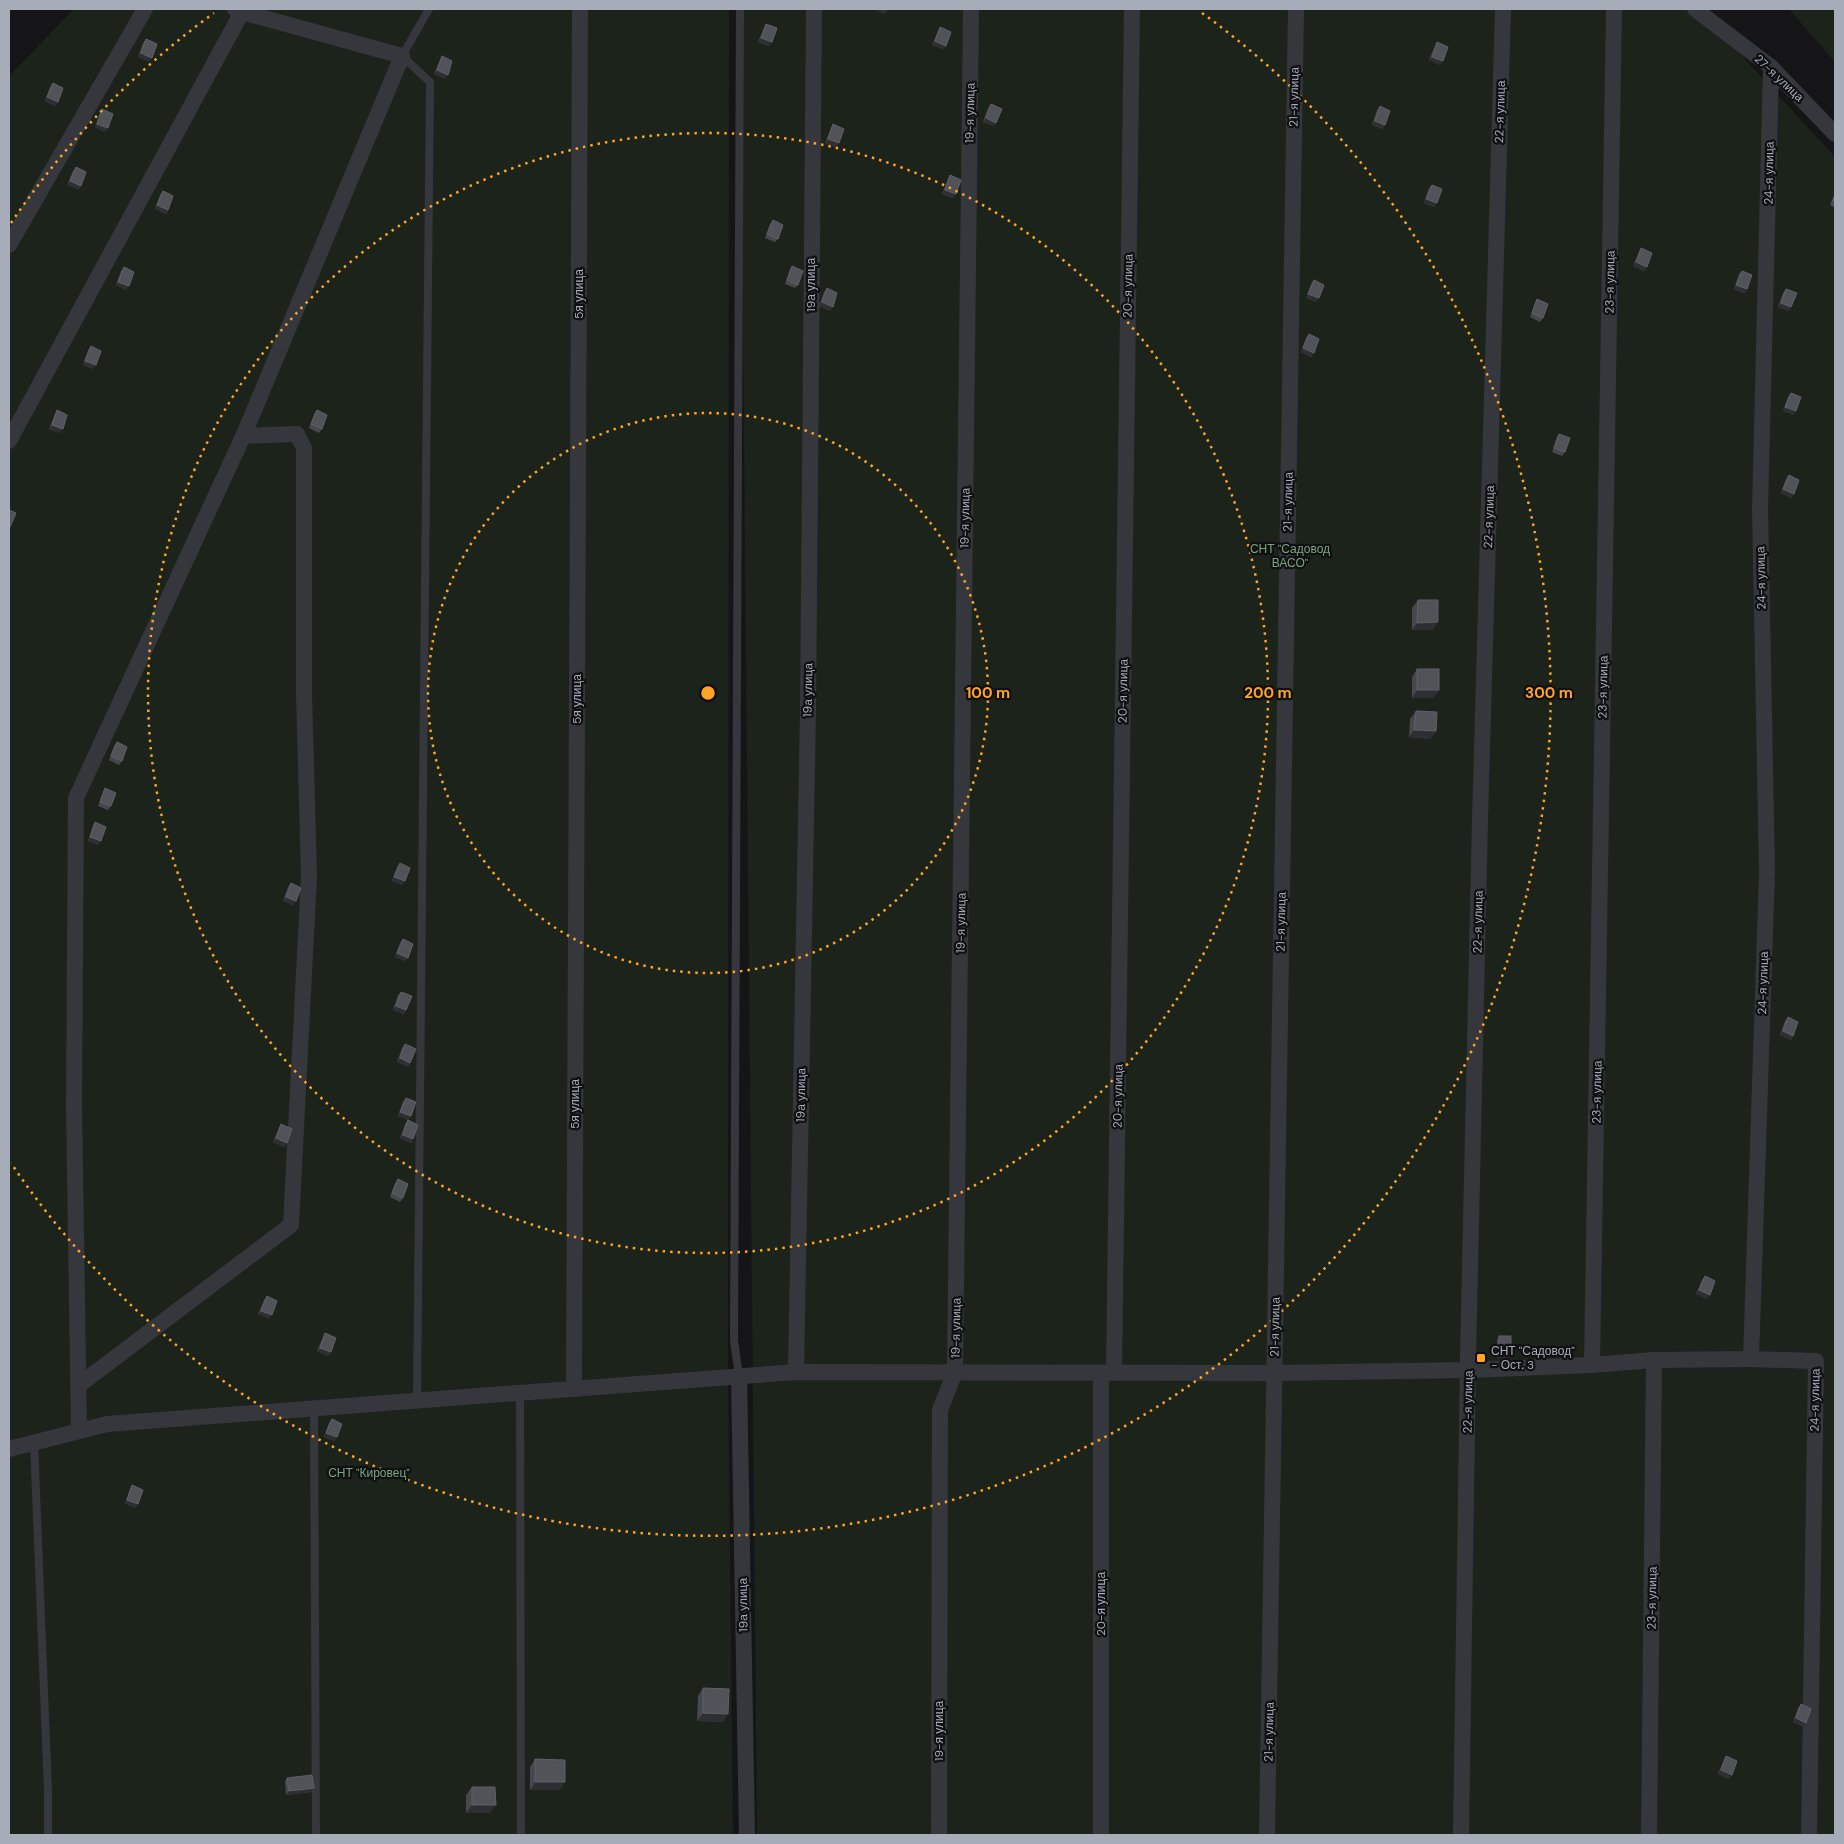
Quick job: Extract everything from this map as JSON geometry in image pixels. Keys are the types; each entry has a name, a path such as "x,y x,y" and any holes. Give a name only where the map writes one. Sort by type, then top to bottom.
{"street":[{"path":"9,245 145,9"},
{"name":"5я улица","path":"574,1389 580,9"},
{"name":"19а улица","path":"796,1372 808,720 814,9"},
{"name":"19-я улица","path":"939,1835 940,1410 955,1372 971,9"},
{"name":"20-я улица","path":"1101,1835 1132,9"},
{"name":"21-я улица","path":"1268,1835 1296,9"},
{"name":"22-я улица","path":"1461,1835 1468,1370 1481,799 1503,9"},
{"name":"23-я улица","path":"1592,1365 1614,9"},
{"name":"27-я улица","path":"1694,9 1771,68 1835,134"},
{"path":"9,441 238,10 402,56 242,436 76,798 74,1105 79,1431"},
{"name":"24-я улица","path":"1771,68 1760,509 1766,872 1751,1359 1816,1361 1810,1835"},
{"path":"79,1385 291,1225 309,876 304,693 304,448 297,434 242,436"},
{"path":"9,1450 107,1424 796,1372 1274,1373 1468,1370 1592,1365 1654,1360 1751,1359"},
{"name":"23-я улица","path":"1649,1835 1654,1360"},
{"name":"19а улица","path":"739,1376 747,1835"}],"lane":[{"path":"418,1401 430,82 402,56 430,9"},
{"path":"739,1376 734,1330 740,9"},
{"path":"520,1393 521,1835"},
{"path":"314,1408 316,1835"},
{"path":"34,1443 48,1791 48,1835"}],"green space":[{"name":"СНТ \"Кировец\"","path":"74,9 729,9 728,1370 733,1835 9,1835 9,76"},
{"name":"СНТ \"Садовод ВАСО\"","path":"740,9 1699,9 1835,157 1835,1835 757,1835"},
{"path":"1789,9 1835,9 1835,62"}],"building":[{"path":"766,24 777,28 772,42 761,38"},
{"path":"940,27 951,32 946,46 935,41"},
{"path":"146,39 157,44 152,58 141,53"},
{"path":"1437,42 1448,47 1443,61 1432,57"},
{"path":"442,56 452,61 448,75 437,70"},
{"path":"53,83 63,88 58,102 47,97"},
{"path":"991,104 1002,109 996,123 986,118"},
{"path":"1380,106 1390,111 1385,125 1375,121"},
{"path":"102,109 113,114 108,128 97,124"},
{"path":"833,124 844,129 839,143 828,139"},
{"path":"76,167 86,172 81,186 70,181"},
{"path":"950,175 961,180 956,194 945,190"},
{"path":"1432,185 1442,189 1437,203 1426,199"},
{"path":"163,191 173,196 168,210 157,205"},
{"path":"773,220 783,225 778,239 767,234"},
{"path":"1641,248 1652,253 1647,267 1636,262"},
{"path":"792,266 803,271 798,285 787,280"},
{"path":"124,267 134,272 129,286 118,282"},
{"path":"1742,271 1752,275 1747,289 1736,285"},
{"path":"1314,280 1324,285 1319,298 1308,294"},
{"path":"827,288 837,293 833,307 822,302"},
{"path":"1786,289 1797,293 1791,307 1781,303"},
{"path":"1537,299 1548,304 1543,318 1532,313"},
{"path":"1309,334 1319,339 1314,353 1303,348"},
{"path":"91,346 101,351 96,365 85,361"},
{"path":"1791,393 1801,397 1796,411 1785,407"},
{"path":"57,410 67,415 63,429 52,425"},
{"path":"317,410 327,415 322,429 311,424"},
{"path":"1559,434 1570,438 1565,452 1554,448"},
{"path":"1789,475 1799,480 1794,494 1783,489"},
{"path":"9,510 16,513 10,527 9,527"},
{"path":"1418,600 1438,600 1438,622 1417,623"},
{"path":"1417,669 1439,669 1439,690 1417,690"},
{"path":"1416,711 1437,712 1436,731 1414,730"},
{"path":"117,742 127,747 122,761 111,756"},
{"path":"105,788 116,793 111,806 100,802"},
{"path":"95,822 106,827 101,841 90,837"},
{"path":"400,863 410,868 405,881 394,877"},
{"path":"291,883 301,888 296,901 286,897"},
{"path":"403,939 413,944 408,958 397,953"},
{"path":"401,992 412,996 406,1010 396,1006"},
{"path":"1788,1017 1798,1022 1793,1036 1783,1031"},
{"path":"405,1044 416,1049 410,1063 400,1058"},
{"path":"406,1098 416,1102 411,1116 400,1112"},
{"path":"408,1120 418,1125 413,1139 403,1135"},
{"path":"281,1124 292,1129 287,1143 276,1138"},
{"path":"398,1179 408,1184 403,1198 392,1193"},
{"path":"1705,1276 1715,1281 1710,1295 1699,1290"},
{"path":"267,1296 277,1301 272,1315 261,1311"},
{"path":"325,1333 336,1338 331,1352 320,1348"},
{"path":"1499,1336 1511,1336 1511,1354 1499,1354"},
{"path":"332,1419 342,1424 337,1437 326,1433"},
{"path":"132,1485 143,1490 138,1504 127,1500"},
{"path":"703,1688 729,1689 728,1714 703,1713"},
{"path":"1801,1704 1811,1709 1806,1723 1796,1718"},
{"path":"1726,1756 1737,1761 1732,1775 1721,1770"},
{"path":"535,1759 565,1760 565,1782 535,1782"},
{"path":"312,1775 314,1788 289,1791 287,1778"},
{"path":"472,1787 495,1787 496,1805 472,1805"}],"place":[{"name":"СНТ \"Садовод\" - Ост. 3","path":"1481,1358"}]}
